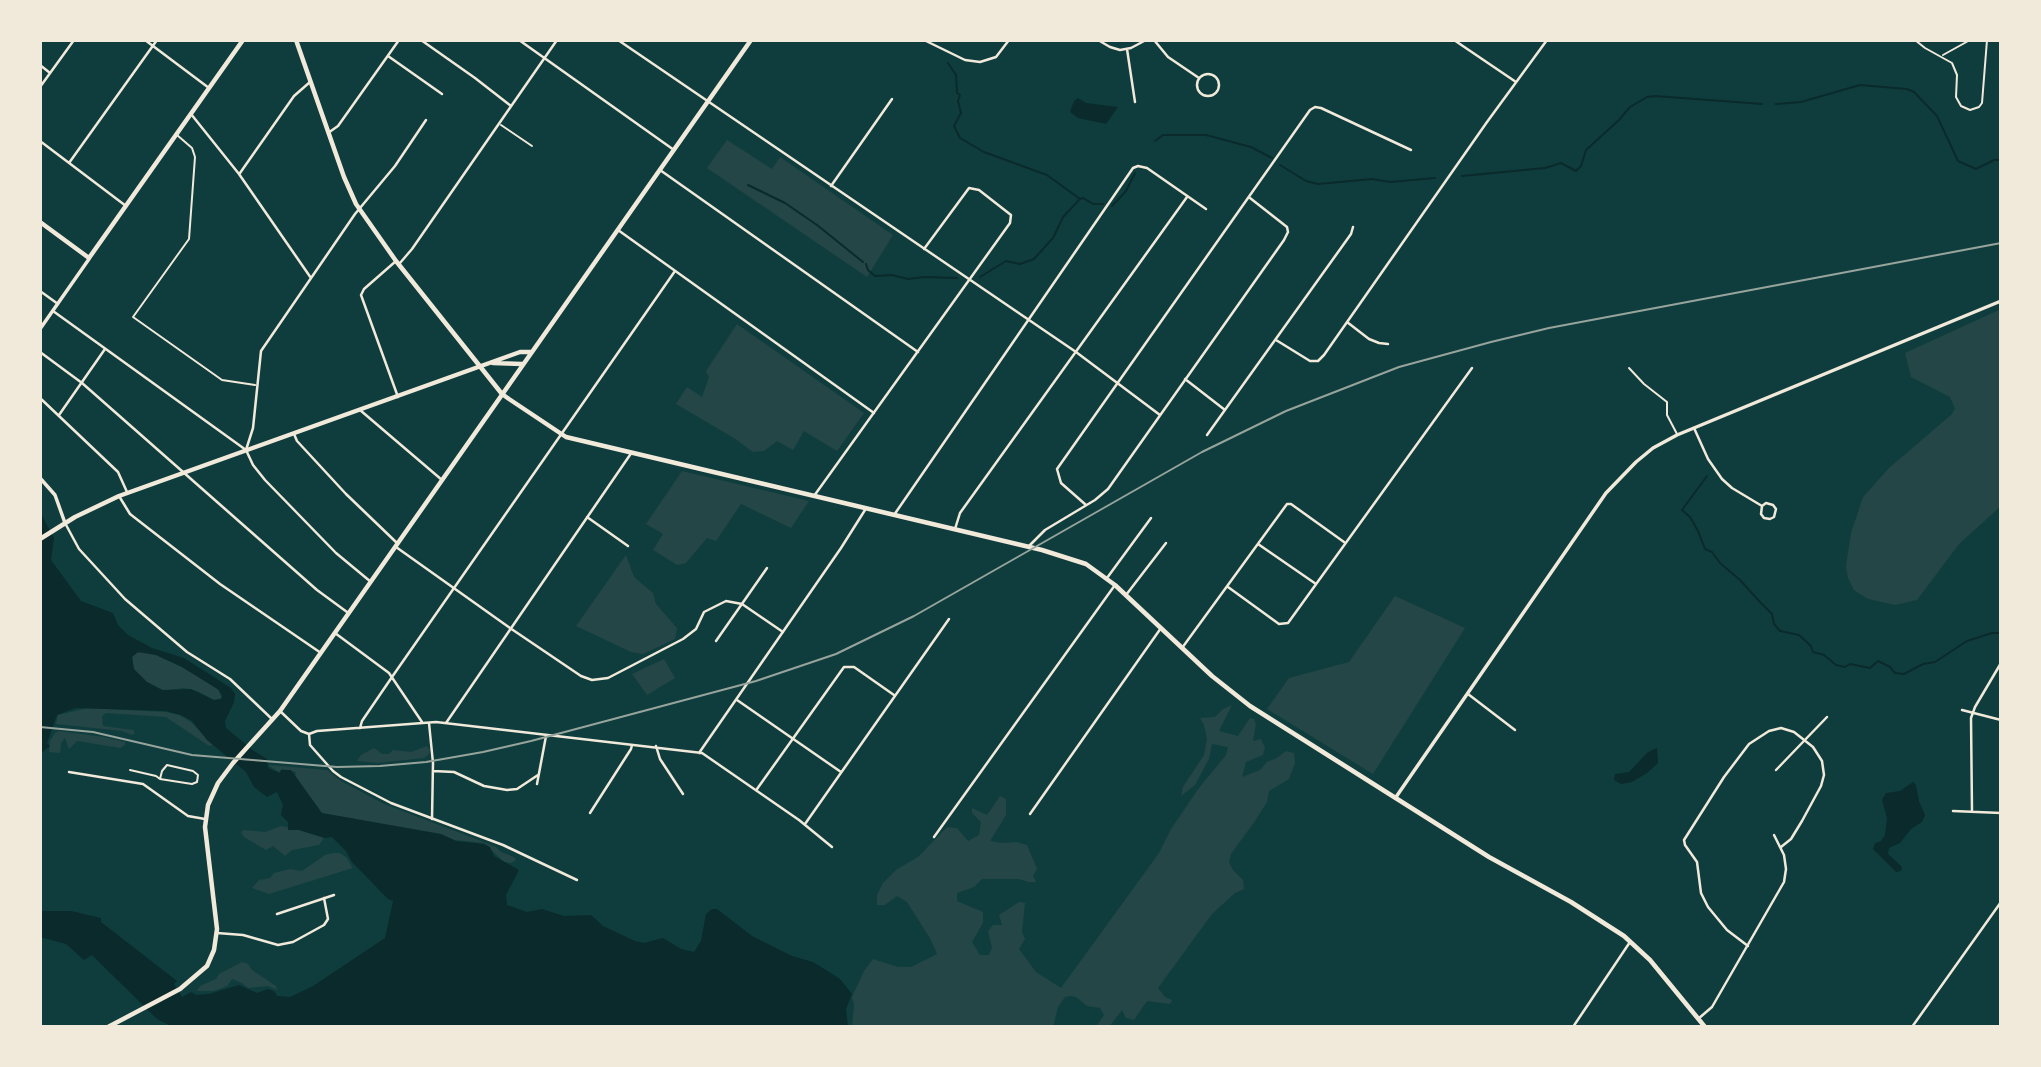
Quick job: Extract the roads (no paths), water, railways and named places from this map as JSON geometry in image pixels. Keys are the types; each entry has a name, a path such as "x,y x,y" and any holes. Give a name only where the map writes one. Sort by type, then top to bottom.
{"main road":[{"path":"40,222 89,258 243,40"},
{"path":"296,40 347,186 359,209 398,263 502,394 561,435 1078,560 1107,578 1222,685 1250,706 1489,857 1606,923 1631,941 1705,1027"},
{"path":"110,1026 187,984 201,973 210,961 217,933 205,840 205,819 213,792 233,763 280,711 751,40"},
{"path":"40,538 119,496 524,351 532,352"},
{"path":"488,364 523,364"}],"street":[{"path":"40,87 74,40"},
{"path":"145,40 209,88"},
{"path":"69,163 157,40"},
{"path":"328,133 338,126 399,40"},
{"path":"421,40 511,106"},
{"path":"519,40 674,150"},
{"path":"398,397 361,295 364,289 412,249 557,40"},
{"path":"618,40 1076,352 1160,415"},
{"path":"924,40 965,60 980,62 996,57 1009,40"},
{"path":"1098,40 1113,49 1127,49 1146,40"},
{"path":"1154,40 1168,57 1199,78"},
{"path":"1454,40 1516,82"},
{"path":"1276,340 1304,358 1316,361 1324,355 1547,40"},
{"path":"1127,49 1135,102"},
{"path":"388,56 442,93"},
{"path":"40,65 50,73"},
{"path":"1206,74 1214,76 1219,83 1216,92 1208,96 1201,93 1197,87 1199,78 1206,74"},
{"path":"239,174 289,102 310,82"},
{"path":"831,186 892,99"},
{"path":"1086,505 1064,487 1057,476 1058,467 1308,113 1315,107 1321,108 1411,150"},
{"path":"191,114 239,174 311,278"},
{"path":"246,450 253,428 261,351 359,209 395,166 426,120"},
{"path":"40,141 127,206"},
{"path":"894,515 1131,170 1138,166 1147,168 1206,209"},
{"path":"659,170 918,352"},
{"path":"814,496 1012,218 1009,212 979,190 966,190 924,249"},
{"path":"955,529 960,513 1187,197"},
{"path":"1028,547 1045,530 1108,489 1284,240 1287,229 1250,198"},
{"path":"1207,435 1349,237 1353,227"},
{"path":"618,229 874,413"},
{"path":"40,329 89,258"},
{"path":"360,728 392,677 675,271"},
{"path":"40,291 58,304"},
{"path":"1396,797 1613,484 1644,455 1677,435 2001,301"},
{"path":"53,311 246,450 253,465 265,480 336,553 371,582"},
{"path":"1347,322 1372,341 1388,344"},
{"path":"59,415 106,349"},
{"path":"40,352 82,383 317,590 349,614"},
{"path":"1228,587 1284,625 1289,622 1472,368"},
{"path":"1185,379 1226,410"},
{"path":"40,398 118,472 128,493"},
{"path":"360,410 442,480"},
{"path":"1694,428 1715,470 1732,488 1762,506"},
{"path":"294,434 297,441 397,545 454,589 581,676 599,681 618,673 691,635 704,612 726,601 742,604 783,632"},
{"path":"446,723 632,452"},
{"path":"40,478 53,492 79,549 94,568 125,599 187,652 230,679 273,720"},
{"path":"119,496 130,514 213,579 321,653"},
{"path":"1182,648 1288,503 1345,543"},
{"path":"1769,503 1773,505 1776,509 1774,517 1764,518 1760,512 1762,506 1769,503"},
{"path":"699,753 856,526 865,508"},
{"path":"587,517 628,546"},
{"path":"1107,578 1151,519"},
{"path":"1126,596 1166,542"},
{"path":"1257,544 1316,584"},
{"path":"716,641 767,568"},
{"path":"934,837 1115,585"},
{"path":"805,824 949,619"},
{"path":"1030,814 1161,628"},
{"path":"335,633 392,677 422,723"},
{"path":"1972,811 1970,723 2001,663"},
{"path":"757,789 839,672 848,666 854,667 894,695"},
{"path":"1468,694 1515,730"},
{"path":"737,700 841,772"},
{"path":"1962,710 2001,720"},
{"path":"280,711 301,732 309,734 446,723 699,753 757,789 832,847"},
{"path":"1776,770 1827,717"},
{"path":"429,723 433,771 432,819"},
{"path":"1748,946 1727,930 1708,907 1701,893 1698,863 1684,841 1752,742 1773,729 1791,731 1805,740 1821,758 1824,778 1791,839 1781,846"},
{"path":"309,734 310,745 338,775 391,803 503,845 577,880"},
{"path":"537,785 546,735"},
{"path":"590,813 632,744"},
{"path":"656,746 663,764 683,794"},
{"path":"433,771 454,772 484,786 507,790 516,789 538,775"},
{"path":"69,772 143,784 188,816 205,819"},
{"path":"1953,811 2001,813"},
{"path":"1698,1019 1712,1007 1784,882 1786,861 1774,835"},
{"path":"277,914 334,895"},
{"path":"217,933 243,935 278,945 293,943 324,925 328,919 324,898"},
{"path":"1912,1027 2001,902"},
{"path":"1573,1027 1631,941"}],"lane":[{"path":"1915,40 1952,63 1956,70 1955,92 1958,102 1966,109 1973,110 1981,106 1983,100 1987,40"},
{"path":"1942,56 1970,40"},
{"path":"500,125 532,146"},
{"path":"176,135 190,146 194,154 189,239 132,317 222,380 257,386"},
{"path":"1629,368 1667,402 1667,415 1677,435"},
{"path":"130,770 160,779 192,785 197,782 198,775 194,771 167,765 160,779"}],"waterway":[{"path":"948,63 956,75 957,93 960,95 958,101 961,113 954,126 960,138 984,152 1047,175 1080,199"},
{"path":"1776,104 1801,102 1860,85 1907,89 1914,92 1937,116 1958,161 1976,169 1994,160 2001,160"},
{"path":"1462,176 1545,168 1561,163 1576,171 1581,166 1586,150 1630,107 1647,97 1762,104"},
{"path":"1155,141 1163,135 1206,135 1251,147 1272,158"},
{"path":"1280,165 1306,181 1318,184 1372,179 1390,182 1435,178"},
{"path":"1112,206 1126,191 1135,173"},
{"path":"748,185 785,203 863,262"},
{"path":"980,277 1006,261 1020,264 1034,259 1053,238 1063,217 1080,199 1093,204 1103,204"},
{"path":"866,264 875,276 892,275 908,279 957,278"},
{"path":"1707,476 1682,510 1690,517 1705,549 1712,552 1772,614 1774,624 1780,631 1799,635 1811,646 1813,652 1824,655 1836,665 1845,667 1850,664 1870,668 1878,661 1895,673 1904,674 1923,664 1935,662 1967,641 2001,633"}],"railway":[{"path":"40,727 93,732 192,755 337,767 426,762 531,741 756,681 836,654 914,616 1202,452 1286,411 1399,367 1549,328 2001,243"}]}
